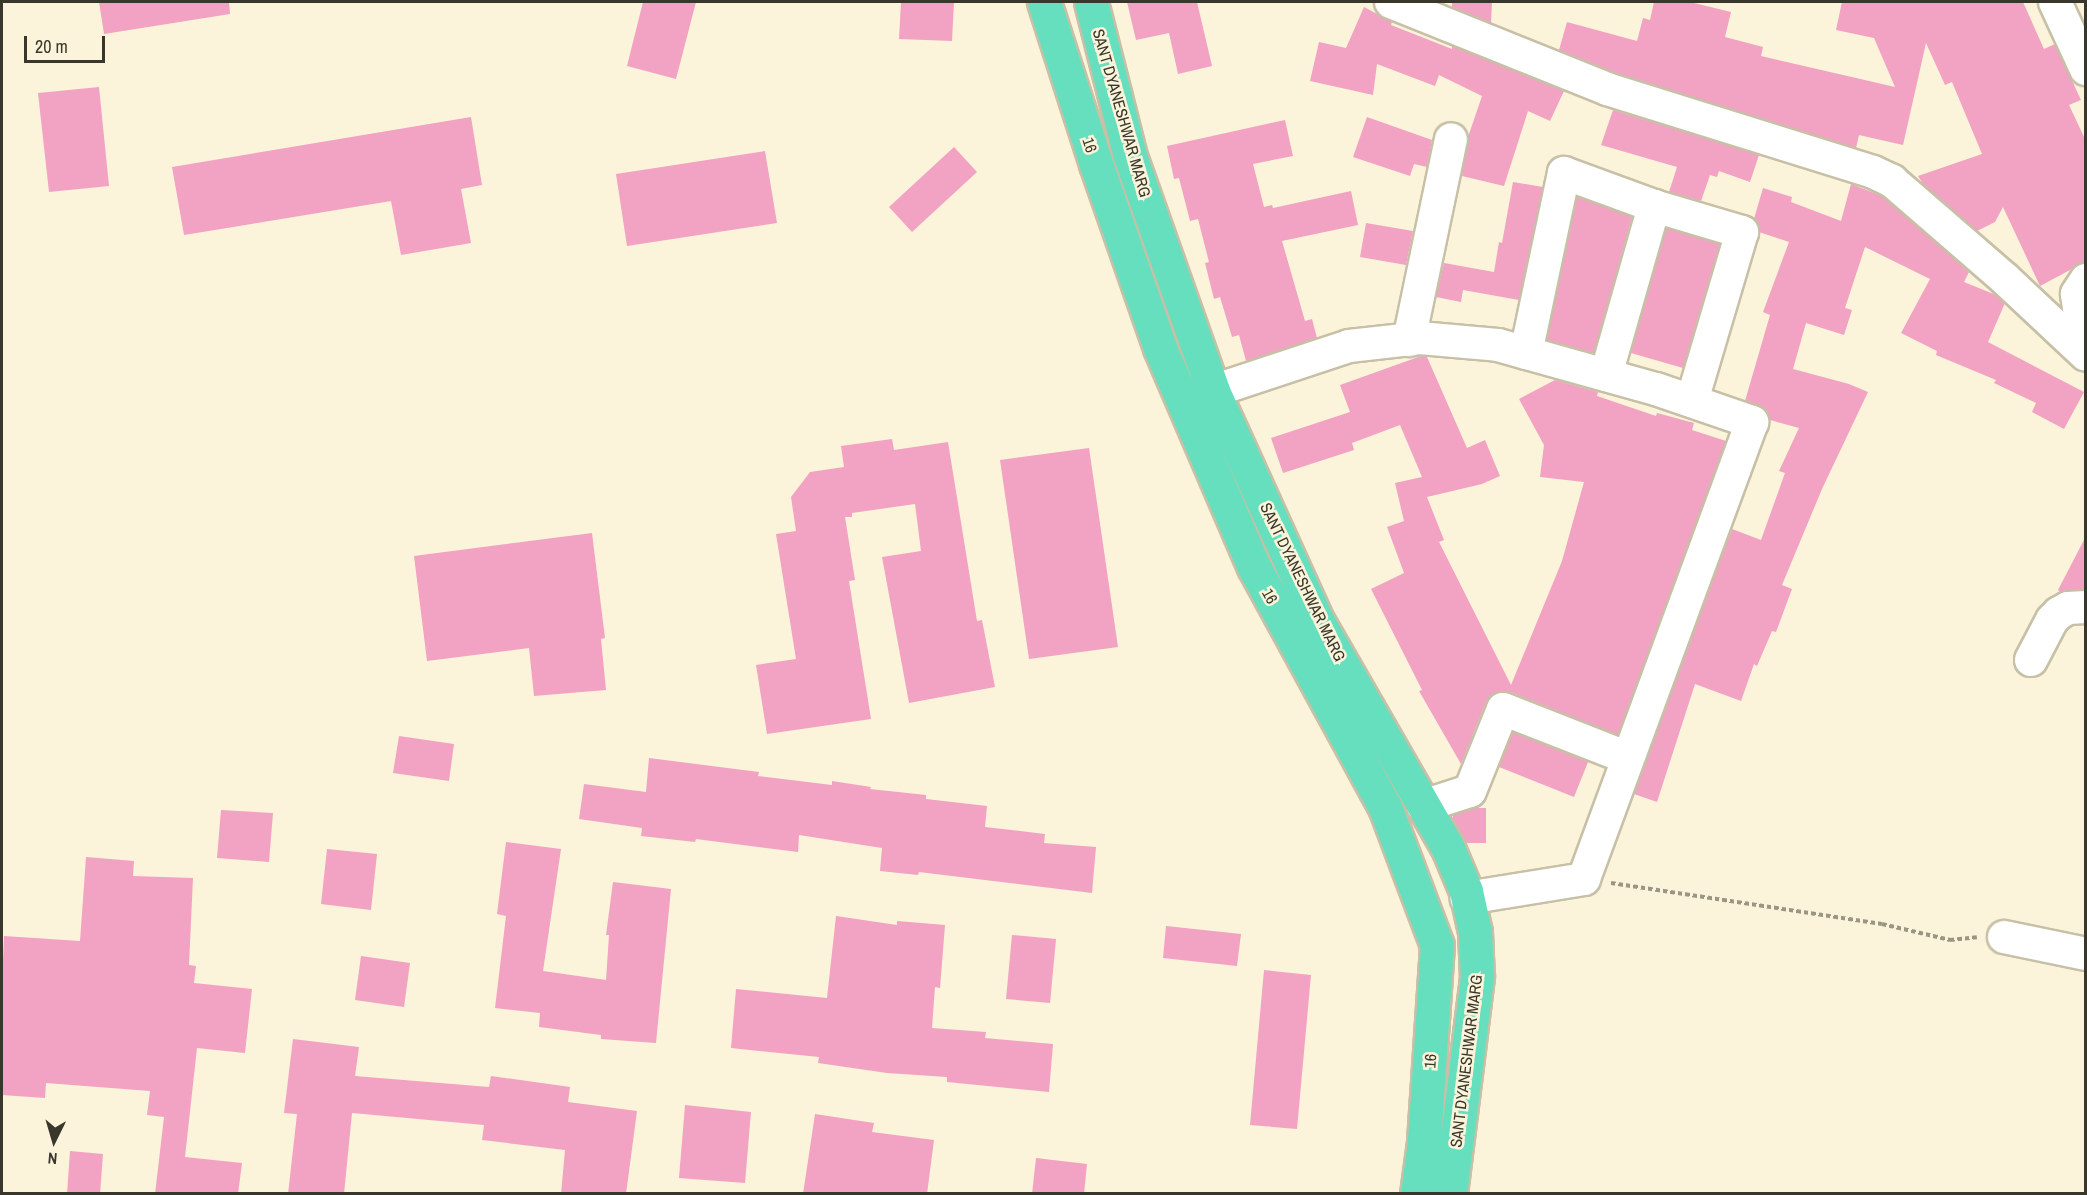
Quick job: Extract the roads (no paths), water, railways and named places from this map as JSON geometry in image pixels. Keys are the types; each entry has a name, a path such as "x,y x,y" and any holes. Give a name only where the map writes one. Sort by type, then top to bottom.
{"main road":[{"name":"16","path":"1044,2 1092,152 1160,348 1254,567 1385,807 1437,945 1424,1142 1417,1194"},
{"name":"SANT DYANESHWAR MARG","path":"1091,2 1130,156 1213,391 1318,622 1448,848 1467,898 1475,932 1477,976 1450,1194"},
{"path":"1437,945 1475,932"}],"street":[{"path":"1391,2 1442,12 1607,89 1873,172 1892,181 2004,278 2085,356"},
{"path":"2055,2 2085,69"},
{"path":"1409,340 1451,139"},
{"path":"1526,353 1563,173 1654,206 1742,232 1692,401"},
{"path":"1606,375 1654,206"},
{"path":"2085,280 2077,294 2080,315 2085,324"},
{"path":"1213,391 1349,346 1409,340 1498,345 1692,401 1752,422 1584,879 1467,898"},
{"path":"2031,660 2052,620 2068,608 2085,607"},
{"path":"1423,806 1470,791 1503,709 1629,758"},
{"path":"2004,937 2085,954"}]}
